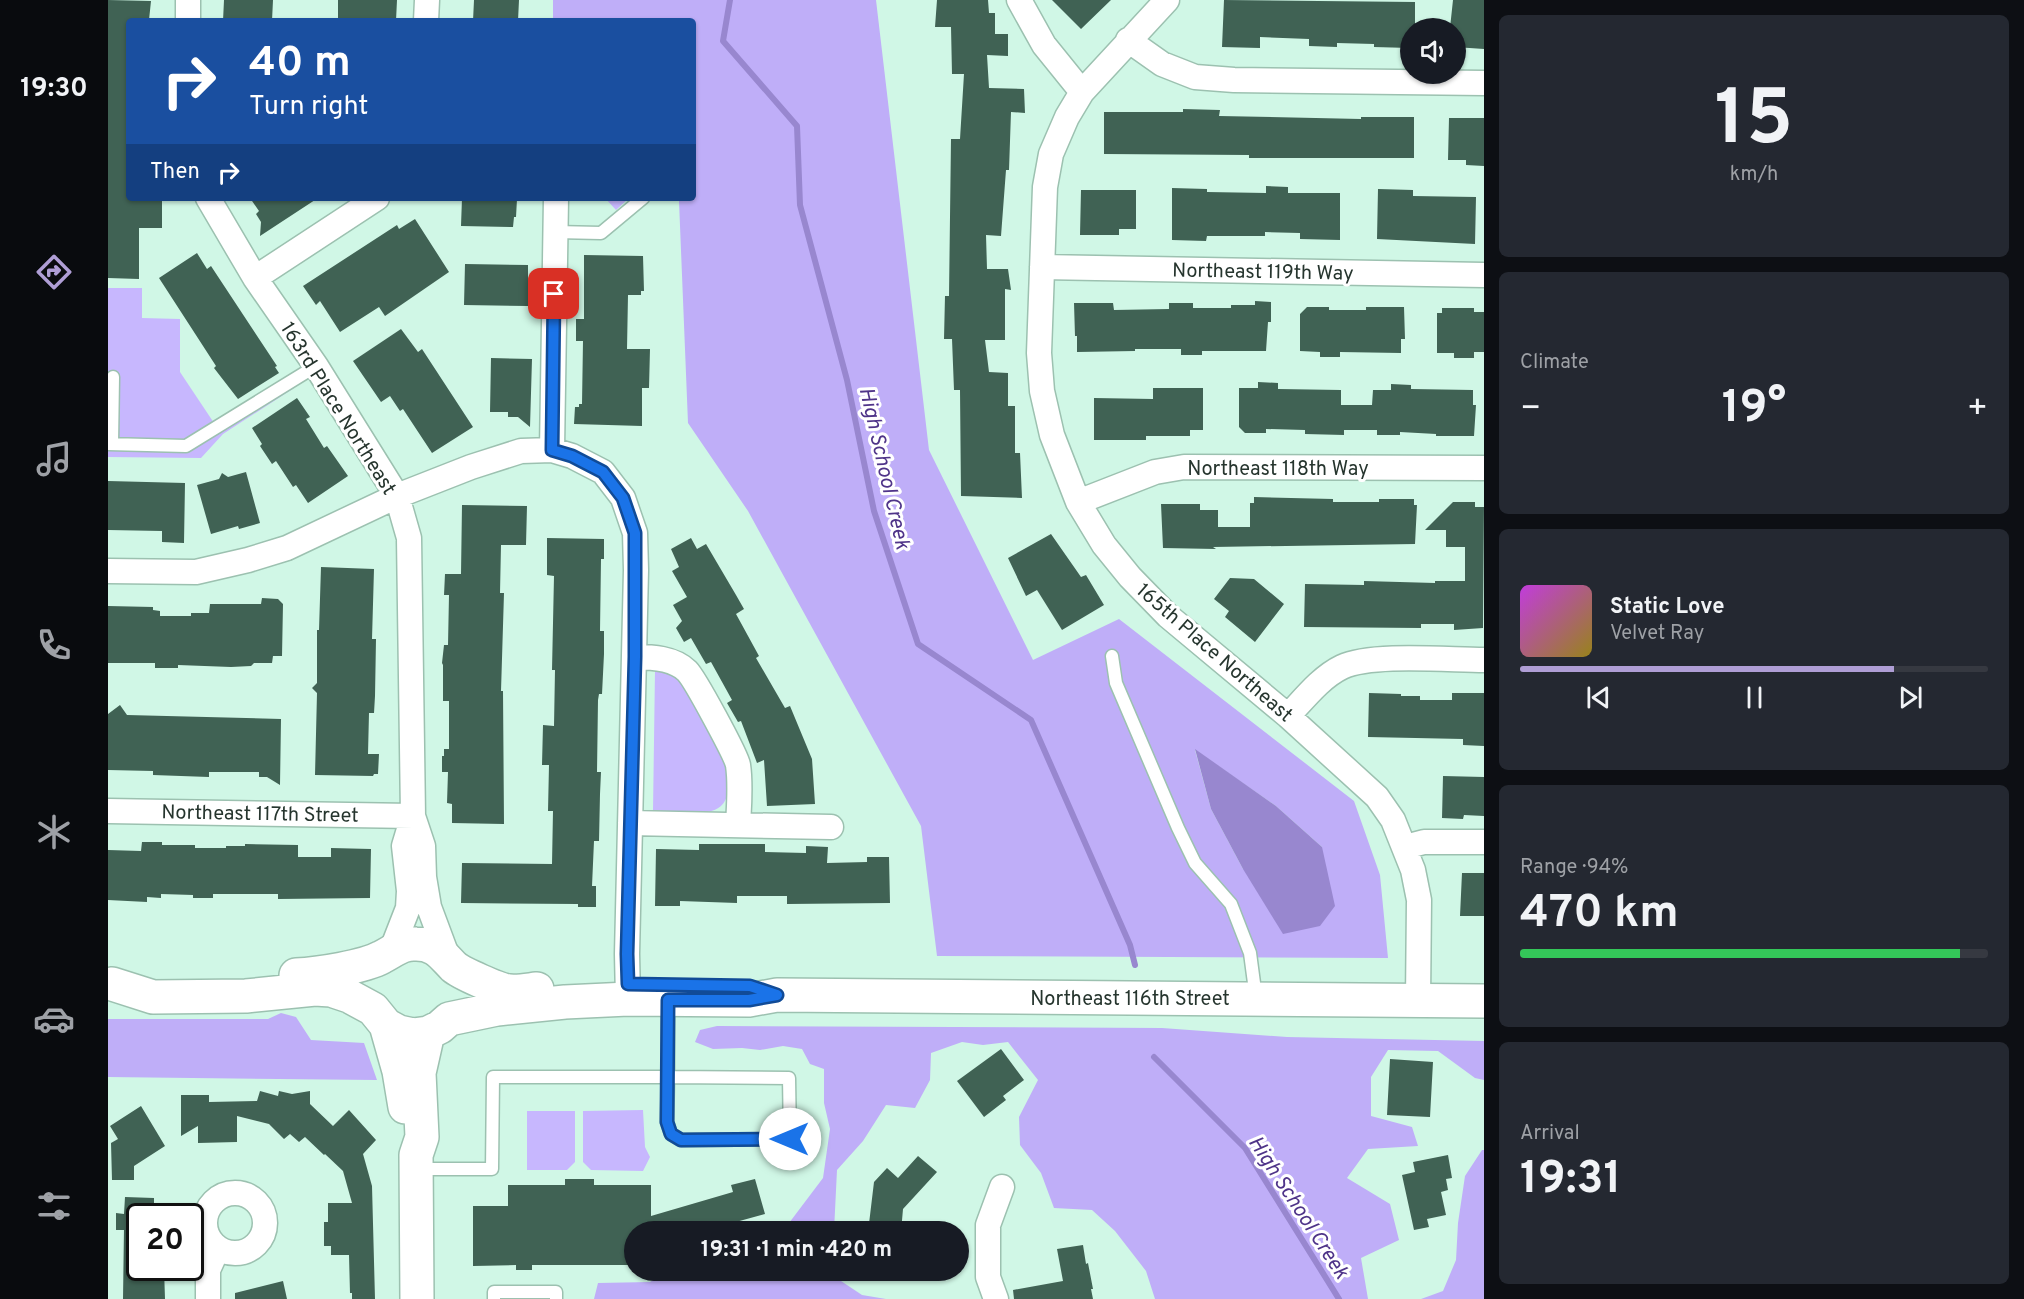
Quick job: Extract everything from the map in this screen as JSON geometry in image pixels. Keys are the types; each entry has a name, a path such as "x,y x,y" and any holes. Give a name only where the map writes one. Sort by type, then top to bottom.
{"street":[{"path":"188,18 189,0"},
{"path":"426,18 427,0"},
{"path":"1019,0 1044,45 1082,92"},
{"name":"165th Place Northeast","path":"1167,0 1082,92 1067,117 1051,154 1045,187 1038,353 1042,391 1052,435 1078,502 1104,545 1130,577 1168,616 1288,716 1377,797 1393,819 1413,870 1419,900 1418,1000"},
{"path":"1128,40 1162,64 1195,77 1234,80 1484,82"},
{"name":"163rd Place Northeast","path":"210,201 255,278 316,366 397,496 409,538 413,816 404,846 409,891 408,908 387,953"},
{"path":"255,278 372,201"},
{"path":"552,450 556,201"},
{"name":"Northeast 119th Way","path":"1042,267 1484,275"},
{"path":"108,571 196,572 248,560 287,548 397,496 471,467 521,451 552,450 572,456 603,472 623,498 635,533 635,657 628,992"},
{"name":"Northeast 118th Way","path":"1078,502 1155,472 1184,467 1484,468"},
{"path":"635,657 653,657 672,662 687,671 697,686 737,763 740,789 738,825"},
{"path":"1288,716 1325,678 1342,667 1365,660 1484,660"},
{"name":"Northeast 117th Street","path":"108,811 413,816"},
{"name":"163rd Place Northeast","path":"413,816 423,846 424,877 429,907 452,963"},
{"path":"630,823 831,827"},
{"path":"1405,847 1424,842 1484,842"},
{"name":"Northeast 116th Street","path":"110,984 152,976 246,978 308,975 331,971 387,953 404,945 416,944 439,951 452,963 498,988 510,991 581,984 668,1000 749,1000 777,995 1484,1001"},
{"path":"387,953 374,969 369,982 369,996 380,1017 404,1092 407,1141 417,1162"},
{"path":"417,1299 417,1162 422,1137 419,1072 439,1026 458,1003 460,985 452,963"},
{"name":"Northeast 116th Street","path":"110,984 153,997 246,996 315,989 331,990 349,996 399,1032 413,1035 497,1009 575,1001 628,992 750,986 777,995"},
{"path":"996,1299 988,1277 988,1225 1002,1187"},
{"path":"208,1299 208,1270 218,1248"}],"lane":[{"path":"555,232 601,233 639,201"},
{"path":"113,376 110,444 186,446 316,366"},
{"path":"1112,656 1116,683 1178,828 1195,863 1231,904 1250,953 1257,999"},
{"path":"417,1162 492,1169 493,1077 668,1077 789,1078 790,1139 681,1140 671,1134 667,1122 668,1077 668,1000"},
{"path":"494,1299 494,1292 556,1292 556,1299"}],"shaded area":[{"path":"553,0 876,0 929,450 1033,660 1119,619 1354,801 1380,875 1388,958 937,956 921,826 748,511 688,423 679,201 696,201 696,18 553,18","holes":["1195,750 1276,806 1322,847 1243,869 1211,809"]},
{"path":"608,201 626,201 616,210"},
{"path":"108,288 142,288 142,318 180,319 180,372 214,423 289,379 294,388 223,434 201,458 108,457"},
{"path":"661,669 674,674 688,692 727,766 729,787 727,796 724,803 715,810 699,813 653,812 655,671"},
{"path":"1195,749 1276,806 1322,847 1335,906 1320,926 1283,934 1243,869 1211,809"},
{"path":"281,1013 296,1017 311,1040 364,1043 377,1080 108,1077 108,1019 268,1019"},
{"path":"717,1026 1162,1028 1287,1037 1484,1041 1484,1080 1475,1078 1438,1051 1388,1050 1371,1077 1371,1116 1412,1127 1418,1146 1368,1149 1347,1178 1390,1204 1399,1240 1361,1258 1368,1299 1155,1299 1146,1271 1115,1231 1092,1210 1054,1208 1041,1173 1020,1145 1019,1117 1038,1080 1008,1042 983,1045 962,1042 931,1053 930,1080 915,1108 886,1105 863,1141 837,1170 834,1221 791,1221 823,1178 830,1129 824,1103 824,1069 810,1064 802,1049 783,1046 760,1050 713,1049 695,1042 700,1030"},
{"path":"643,1110 645,1147 650,1157 643,1171 591,1170 583,1162 583,1111"},
{"path":"527,1111 575,1111 575,1162 567,1170 527,1170"},
{"path":"1484,1150 1484,1299 1421,1299 1443,1291 1456,1260 1458,1223 1465,1176"},
{"path":"841,1281 862,1295 886,1299 594,1299 598,1283"}],"building":[{"path":"108,0 151,1 149,18 126,18 126,201 162,201 162,228 139,228 139,279 108,278"},
{"path":"224,0 273,0 272,18 223,18"},
{"path":"338,0 397,0 396,18 338,18"},
{"path":"474,0 519,0 518,18 473,18"},
{"path":"937,0 988,0 989,13 995,13 995,34 1008,34 1008,56 987,55 989,88 1024,89 1025,113 1011,112 1009,170 1006,170 1001,236 986,235 987,269 1008,269 1011,290 1005,289 1005,340 985,340 989,372 1008,373 1008,406 1015,406 1015,453 1020,453 1022,498 961,496 960,390 954,390 952,339 944,339 945,296 949,296 951,139 960,139 964,74 952,74 951,27 935,27"},
{"path":"1052,0 1111,0 1081,29"},
{"path":"1224,0 1415,2 1415,18 1400,18 1400,48 1337,43 1337,47 1309,46 1309,39 1260,37 1260,48 1222,47"},
{"path":"1453,0 1484,0 1484,49 1466,48 1466,18 1451,18"},
{"path":"1183,109 1220,110 1219,116 1361,119 1361,117 1414,117 1414,158 1249,158 1249,155 1104,154 1104,112 1183,112"},
{"path":"1449,118 1484,118 1484,166 1466,165 1466,160 1448,160"},
{"path":"1266,186 1288,187 1288,193 1340,193 1340,240 1300,239 1300,233 1265,232 1265,236 1207,236 1206,241 1172,240 1172,188 1207,189 1207,192 1266,193"},
{"path":"1378,189 1413,190 1413,196 1476,197 1475,244 1377,239"},
{"path":"1081,190 1136,190 1136,229 1119,229 1119,235 1080,235"},
{"path":"252,201 313,201 260,236 261,222 256,214 259,211"},
{"path":"462,201 517,201 513,227 461,226"},
{"path":"415,219 449,272 385,316 379,307 340,332 320,301 316,305 303,286 397,225 399,229"},
{"path":"197,253 207,269 211,266 277,366 275,367 279,373 238,399 214,368 216,366 159,278"},
{"path":"584,255 643,256 644,291 641,291 641,295 628,295 627,349 650,349 649,388 642,388 642,426 574,424 575,407 582,404 583,341 576,341 576,319 584,319"},
{"path":"465,264 528,265 528,306 464,305"},
{"path":"1255,301 1271,302 1271,322 1268,322 1266,351 1202,351 1202,355 1181,355 1181,349 1077,352 1074,303 1113,303 1114,310 1169,309 1169,303 1193,303 1193,308 1231,308 1231,305 1255,305"},
{"path":"1307,307 1329,307 1329,310 1366,310 1366,307 1404,307 1405,339 1401,339 1401,353 1340,352 1340,357 1320,357 1320,352 1300,351 1300,314"},
{"path":"1442,308 1474,308 1474,312 1484,312 1484,352 1474,352 1474,358 1454,358 1454,353 1437,353 1437,313 1442,313"},
{"path":"401,329 418,352 422,349 473,427 432,453 403,409 400,411 390,396 381,402 353,361"},
{"path":"491,358 532,359 530,427 518,417 508,417 508,412 490,412"},
{"path":"1258,382 1278,383 1278,389 1341,390 1341,405 1372,405 1373,390 1391,390 1391,384 1411,385 1411,389 1473,390 1473,405 1476,405 1474,436 1436,436 1436,434 1400,432 1400,435 1377,435 1377,430 1344,430 1344,435 1305,434 1305,430 1266,429 1266,433 1245,433 1239,427 1239,388 1258,388"},
{"path":"1153,388 1203,388 1203,430 1190,430 1190,436 1146,436 1146,440 1094,440 1094,398 1153,399"},
{"path":"297,398 310,417 306,419 324,448 327,446 348,476 308,503 296,485 293,487 276,461 272,464 252,428"},
{"path":"246,472 260,523 239,529 238,526 211,534 197,485 219,479 222,473 228,477"},
{"path":"108,481 185,483 184,543 162,542 162,531 108,530"},
{"path":"1254,497 1333,499 1333,502 1414,499 1414,505 1417,505 1415,544 1213,547 1216,549 1163,548 1161,504 1200,504 1200,510 1218,510 1218,527 1250,527 1250,503 1254,503"},
{"path":"1453,502 1475,502 1475,507 1484,507 1483,628 1454,630 1454,624 1421,624 1421,628 1304,627 1305,584 1364,585 1364,581 1435,583 1435,581 1465,581 1465,547 1446,547 1446,530 1425,530"},
{"path":"462,505 527,506 526,545 501,545 500,593 504,593 501,691 503,691 504,824 452,823 452,804 447,803 448,772 442,772 444,749 449,749 449,701 443,701 442,663 444,645 448,645 449,595 444,595 445,574 461,574"},
{"path":"1051,534 1081,577 1086,575 1104,605 1062,630 1037,590 1026,596 1008,558"},
{"path":"547,538 604,539 604,559 601,559 600,631 604,631 604,654 602,694 599,694 598,700 597,772 601,772 599,841 594,841 592,886 596,886 596,907 578,907 578,904 461,903 462,863 552,864 553,811 548,811 549,765 542,765 543,725 554,726 555,670 552,670 554,576 547,575"},
{"path":"691,538 697,549 706,544 744,609 736,614 759,656 756,658 785,708 790,706 812,759 815,804 767,806 764,760 757,763 741,721 738,722 727,703 732,700 711,662 706,664 691,638 684,642 676,628 682,621 673,605 687,597 672,571 679,567 671,549"},
{"path":"321,567 374,569 372,639 376,639 375,696 374,713 369,713 368,754 379,754 378,774 373,776 315,775 317,693 312,688 317,683 317,630 319,630"},
{"path":"1230,578 1254,579 1284,604 1255,642 1225,617 1229,611 1214,599"},
{"path":"262,598 278,599 283,604 282,656 273,656 272,663 231,667 178,665 178,668 155,668 155,663 108,663 108,606 153,607 153,610 160,611 160,616 191,616 191,613 209,613 210,604 261,604"},
{"path":"1369,693 1420,696 1420,700 1452,700 1452,693 1484,693 1484,746 1463,745 1463,739 1368,737"},
{"path":"120,705 127,715 281,719 280,785 267,777 259,777 259,772 209,772 209,777 153,775 153,771 108,770 108,714"},
{"path":"1443,776 1484,777 1484,816 1464,815 1463,819 1442,818"},
{"path":"142,842 162,842 162,845 195,845 195,848 226,848 226,846 245,846 245,844 298,845 298,857 331,857 331,848 371,849 370,898 278,899 278,894 213,894 213,898 193,898 193,895 161,894 161,898 147,897 147,902 108,900 108,850 141,851"},
{"path":"699,844 765,844 765,852 806,853 806,846 828,847 827,863 867,862 867,857 889,857 890,903 787,904 787,896 737,896 737,903 680,901 680,906 655,906 656,849 699,850"},
{"path":"1462,873 1484,873 1484,916 1460,916"},
{"path":"1001,1049 1024,1080 1003,1096 1006,1100 984,1117 957,1081"},
{"path":"1390,1059 1433,1062 1430,1117 1387,1115"},
{"path":"260,1091 278,1096 279,1091 292,1094 310,1091 310,1104 333,1126 349,1110 376,1140 363,1154 372,1186 375,1299 352,1299 349,1255 331,1255 331,1246 324,1246 324,1222 328,1222 328,1203 352,1203 343,1171 305,1137 299,1142 290,1134 284,1139 269,1124 237,1116 237,1142 198,1143 198,1126 181,1136 181,1095 209,1095 209,1102 257,1101"},
{"path":"141,1106 165,1146 134,1166 134,1180 112,1180 111,1143 118,1139 110,1126"},
{"path":"1448,1155 1452,1178 1446,1179 1448,1190 1441,1192 1446,1215 1427,1219 1429,1227 1414,1230 1402,1175 1415,1172 1413,1162"},
{"path":"918,1156 937,1172 903,1209 902,1221 869,1221 874,1182 887,1168 898,1178"},
{"path":"565,1179 594,1179 594,1185 651,1185 651,1216 733,1192 731,1185 755,1179 765,1214 740,1221 624,1221 624,1265 532,1265 532,1270 516,1270 516,1265 473,1266 473,1206 508,1206 508,1185 565,1185"},
{"path":"125,1197 154,1198 154,1203 126,1203 126,1281 164,1281 165,1299 123,1299 124,1230 116,1230 116,1213 124,1214"},
{"path":"1083,1245 1093,1289 1091,1289 1093,1299 1014,1299 1013,1290 1063,1281 1057,1249"},
{"path":"283,1281 287,1299 235,1299 235,1293"}],"waterway":[{"name":"High School Creek","path":"730,0 723,41 797,126 800,205 847,380 874,511 918,644 1031,720 1130,945 1135,965"},
{"name":"High School Creek","path":"1154,1057 1245,1148 1339,1299"}],"route":[{"path":"554,294 552,450 572,456 603,472 623,498 635,533 635,657 628,984 750,986 777,995 749,1000 668,1000 667,1122 671,1134 681,1140 790,1139"}]}
